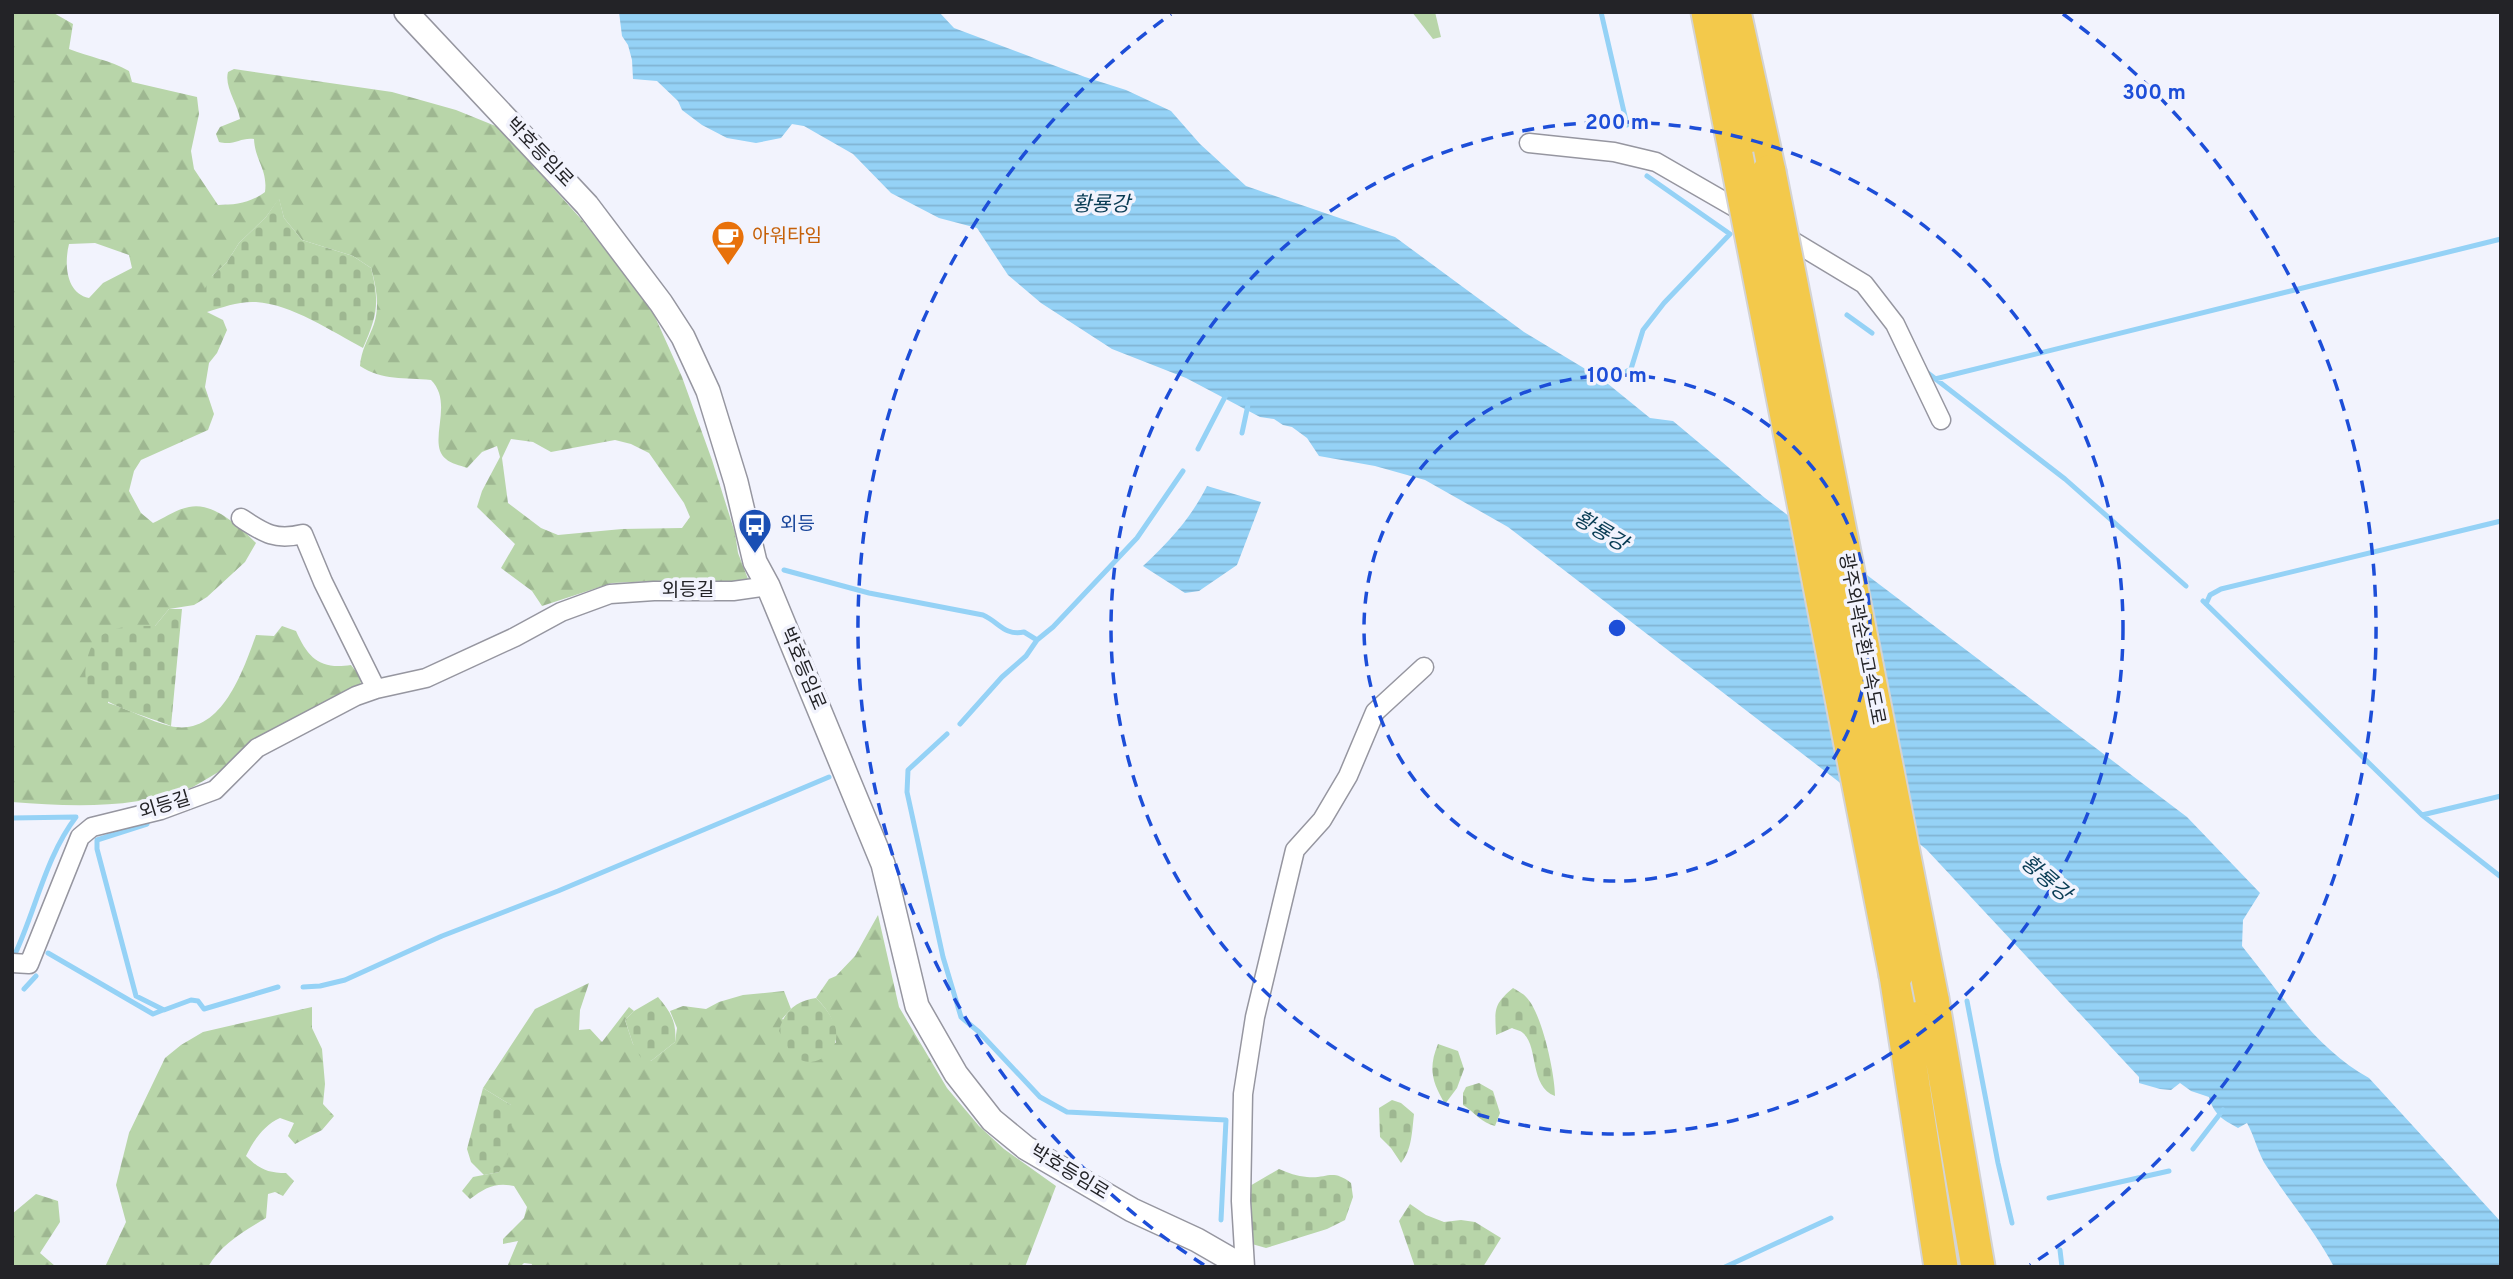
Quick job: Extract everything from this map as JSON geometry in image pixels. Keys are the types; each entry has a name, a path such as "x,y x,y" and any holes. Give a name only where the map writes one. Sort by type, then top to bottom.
{"highway":[{"name":"광주외곽순환고속도로","path":"1708,12 1896,975 1941,1267"},
{"name":"광주외곽순환고속도로","path":"1734,12 1769,172 1931,999 1978,1267"}],"street":[{"name":"박호등임로","path":"407,12 587,205 661,303 683,337 708,391 736,482 755,562 768,586 883,864 917,1006 956,1074 992,1120 1026,1148 1132,1210 1197,1240 1230,1259 1237,1267"},
{"path":"1529,143 1614,152 1656,162 1864,284 1895,324 1941,420"},
{"path":"241,518 266,534 288,538 303,534 323,582 376,689"},
{"name":"외등길","path":"12,963 29,964 74,850 80,837 92,827 160,810 215,790 257,748 356,696 426,678 515,637 561,612 610,594 733,591 768,586"},
{"path":"1245,1267 1241,1201 1242,1094 1255,1017 1295,849 1322,820 1348,776 1376,712 1424,667"}],"green space":[{"path":"12,12 52,12 73,24 69,49 129,71 132,82 197,97 199,114 191,151 194,169 218,205 243,203 265,192 265,177 254,139 224,143 219,142 216,134 220,127 240,119 227,78 228,72 234,69 392,92 456,110 498,127 582,220 652,310 682,377 712,460 748,579 715,584 676,580 612,583 542,606 532,591 501,568 515,544 477,507 482,491 500,457 497,446 482,452 467,468 450,462 441,452 441,400 431,380 385,376 360,366 377,310 371,268 353,256 302,240 284,218 279,199 266,217 239,243 227,262 212,276 207,312 223,320 227,330 217,353 209,363 205,387 214,414 208,430 141,460 134,471 129,491 141,513 153,523 184,508 198,506 226,517 256,543 245,562 207,597 194,605 169,609 155,626 117,629 108,703 170,726 188,727 203,722 216,712 237,683 256,635 274,636 282,626 296,631 305,648 323,664 351,665 362,679 358,690 193,787 149,799 104,805 12,802","holes":["95,243 129,255 132,268 103,283 89,298 81,295 71,284 68,277 67,252 69,244","511,439 533,442 551,452 615,440 631,444 649,453 684,503 690,517 682,528 622,529 558,535 541,528 508,503 502,458"]},
{"path":"1412,12 1435,12 1441,37 1433,39"},
{"path":"279,198 284,218 302,240 353,256 371,268 376,291 376,309 363,348 311,320 269,304 243,302 207,312 200,297 212,276 227,262 239,243 266,217"},
{"path":"169,609 182,609 171,726 104,699 89,687 85,674 90,649 103,634 133,626 155,626"},
{"path":"878,915 899,1007 947,1088 979,1126 1004,1149 1056,1186 1025,1267 531,1267 532,1264 524,1263 520,1267 507,1267 518,1241 503,1244 503,1239 524,1218 527,1207 514,1186 490,1187 470,1199 462,1191 473,1177 499,1172 511,1105 483,1088 535,1009 589,983 580,1010 579,1030 590,1029 602,1042 629,1007 634,1011 625,1020 633,1044 651,1061 675,1042 677,1028 670,1011 683,1006 706,1009 743,995 784,991 791,1009 782,1019 836,1043 831,1018 816,998 829,979 836,976 855,956"},
{"path":"1513,988 1527,998 1538,1017 1550,1060 1555,1096 1541,1084 1531,1047 1523,1033 1512,1028 1496,1035 1497,1008"},
{"path":"658,997 672,1018 675,1042 651,1061 641,1058 625,1020 634,1011"},
{"path":"816,998 831,1017 836,1038 828,1054 808,1062 793,1057 779,1031 792,1008"},
{"path":"312,1007 312,1028 322,1049 325,1084 323,1104 334,1116 322,1130 295,1144 288,1136 294,1123 280,1118 264,1129 256,1139 246,1156 269,1171 286,1173 294,1181 283,1196 275,1192 268,1194 266,1218 226,1245 208,1267 105,1267 126,1222 116,1185 129,1133 165,1058 203,1032"},
{"path":"1438,1044 1458,1051 1464,1069 1457,1088 1445,1104 1437,1089 1432,1068"},
{"path":"1479,1083 1493,1091 1500,1113 1495,1126 1482,1120 1463,1105 1466,1087"},
{"path":"483,1088 511,1105 512,1123 511,1140 504,1164 499,1172 484,1175 471,1162 467,1149"},
{"path":"1392,1100 1401,1103 1414,1114 1409,1146 1401,1163 1380,1137 1379,1108"},
{"path":"1279,1169 1307,1177 1334,1175 1351,1183 1353,1197 1345,1220 1327,1229 1266,1248 1252,1244 1243,1190"},
{"path":"36,1194 58,1201 60,1222 40,1253 55,1266 12,1267 12,1214"},
{"path":"1410,1204 1426,1215 1444,1222 1475,1222 1501,1238 1483,1267 1415,1267 1399,1221"}],"water":[{"name":"황룡강","path":"619,12 939,12 954,28 1126,90 1171,111 1200,144 1246,186 1395,237 1524,332 1602,379 1650,418 1673,421 1765,498 2187,817 2260,893 2243,920 2242,946 2300,1019 2332,1052 2369,1078 2501,1222 2501,1267 2334,1267 2264,1162 2247,1123 2238,1128 2227,1122 2216,1112 2209,1097 2191,1091 2180,1083 2171,1090 2139,1083 2139,1077 1926,849 1508,527 1425,480 1375,466 1319,456 1307,438 1292,427 1274,419 1260,417 1186,378 1112,349 1041,303 1008,275 977,228 939,218 891,193 853,154 804,126 792,124 781,138 756,143 727,138 702,125 682,110 678,101 657,81 633,79 632,60 622,36"},
{"path":"1207,486 1261,502 1237,565 1199,591 1185,593 1143,566 1179,529"}],"waterway":[{"path":"1601,12 1627,125"},
{"path":"1599,384 1602,379 1611,380 1631,369 1643,330 1664,303 1730,234 1647,176"},
{"path":"1935,379 2501,239"},
{"path":"1847,315 1872,333"},
{"path":"1924,370 2065,479 2186,586"},
{"path":"1198,449 1227,393"},
{"path":"1242,433 1248,405"},
{"path":"960,724 1002,677 1026,656 1037,640 1053,627 1137,538 1183,471"},
{"path":"2206,604 2210,595 2221,589 2501,521"},
{"path":"784,570 869,593 983,615 1006,630 1024,632 1037,640"},
{"path":"2203,601 2422,815 2501,877"},
{"path":"947,734 908,770 907,792 943,957 961,1017 979,1032 1040,1097 1067,1112 1226,1120 1221,1220"},
{"path":"303,987 345,980 442,936 558,891 829,777"},
{"path":"2422,815 2501,796"},
{"path":"12,818 76,817 57,849 15,954 12,954"},
{"path":"147,824 97,840 97,849 136,996 164,1010 191,1000 198,1001 204,1009 278,987"},
{"path":"48,953 153,1014 163,1010"},
{"path":"24,989 36,976"},
{"path":"1967,1001 2012,1223"},
{"path":"2193,1149 2223,1110"},
{"path":"2049,1198 2169,1171"},
{"path":"1725,1267 1831,1218"},
{"path":"2060,1250 2062,1267"}],"place":[{"name":"아워타임","path":"728,267"},
{"name":"외등","path":"755,555"}]}
